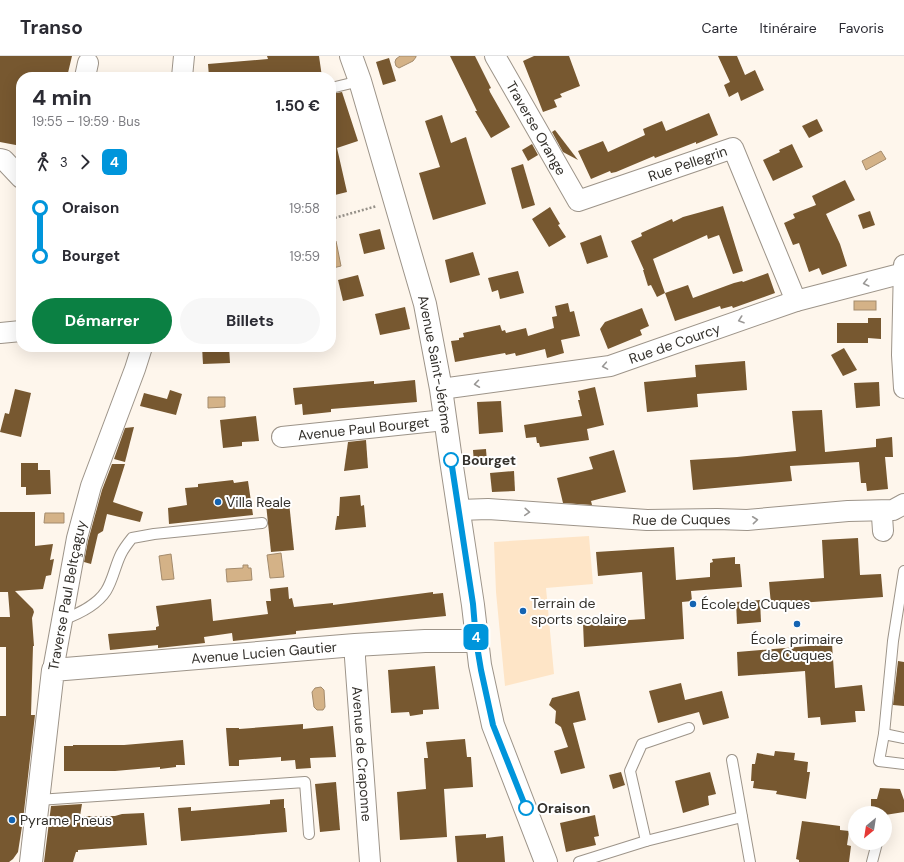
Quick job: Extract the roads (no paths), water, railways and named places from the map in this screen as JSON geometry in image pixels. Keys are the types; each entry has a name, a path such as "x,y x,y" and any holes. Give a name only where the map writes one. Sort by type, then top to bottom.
{"street":[{"path":"182,72 184,56"},
{"name":"Avenue Saint-Jérôme","path":"351,56 360,81 425,304 441,389 473,604 476,640 493,725 546,862"},
{"name":"Traverse Orange","path":"495,56 578,201"},
{"name":"Rue Pellegrin","path":"578,201 733,148 796,301"},
{"path":"0,159 4,160 16,173"},
{"path":"904,265 902,355 904,388"},
{"name":"Rue de Courcy","path":"441,389 610,366 796,301 904,273"},
{"path":"0,333 16,331"},
{"name":"Traverse Paul Beltçaguy","path":"30,859 53,670 77,538 91,486 140,352"},
{"name":"Avenue Paul Bourget","path":"282,437 445,420"},
{"name":"Rue de Cuques","path":"458,510 488,509 647,520 747,520 848,511 882,519 893,510 904,504"},
{"name":"Avenue Lucien Gautier","path":"53,670 355,645 476,640"},
{"name":"Avenue de Craponne","path":"355,645 370,862"}],"lane":[{"path":"336,87 360,81"},
{"path":"62,620 90,606 105,592 121,555 132,538 154,534 262,523"},
{"path":"904,571 893,641 884,734 879,761 904,764"},
{"path":"646,841 630,771 642,744 689,728"},
{"path":"884,734 904,738"},
{"path":"732,760 750,862"},
{"path":"38,800 305,782 309,834"},
{"path":"579,862 646,841 742,817"},
{"path":"872,862 875,850"}],"place":[{"name":"Bourget","path":"451,460"},
{"name":"Villa Reale","path":"218,502"},
{"name":"École de Cuques","path":"693,604"},
{"name":"Terrain de sports scolaire","path":"523,611"},
{"name":"École primaire de Cuques","path":"797,624"},
{"name":"Oraison","path":"526,808"},
{"name":"Pyrame Pneus","path":"12,820"}]}
